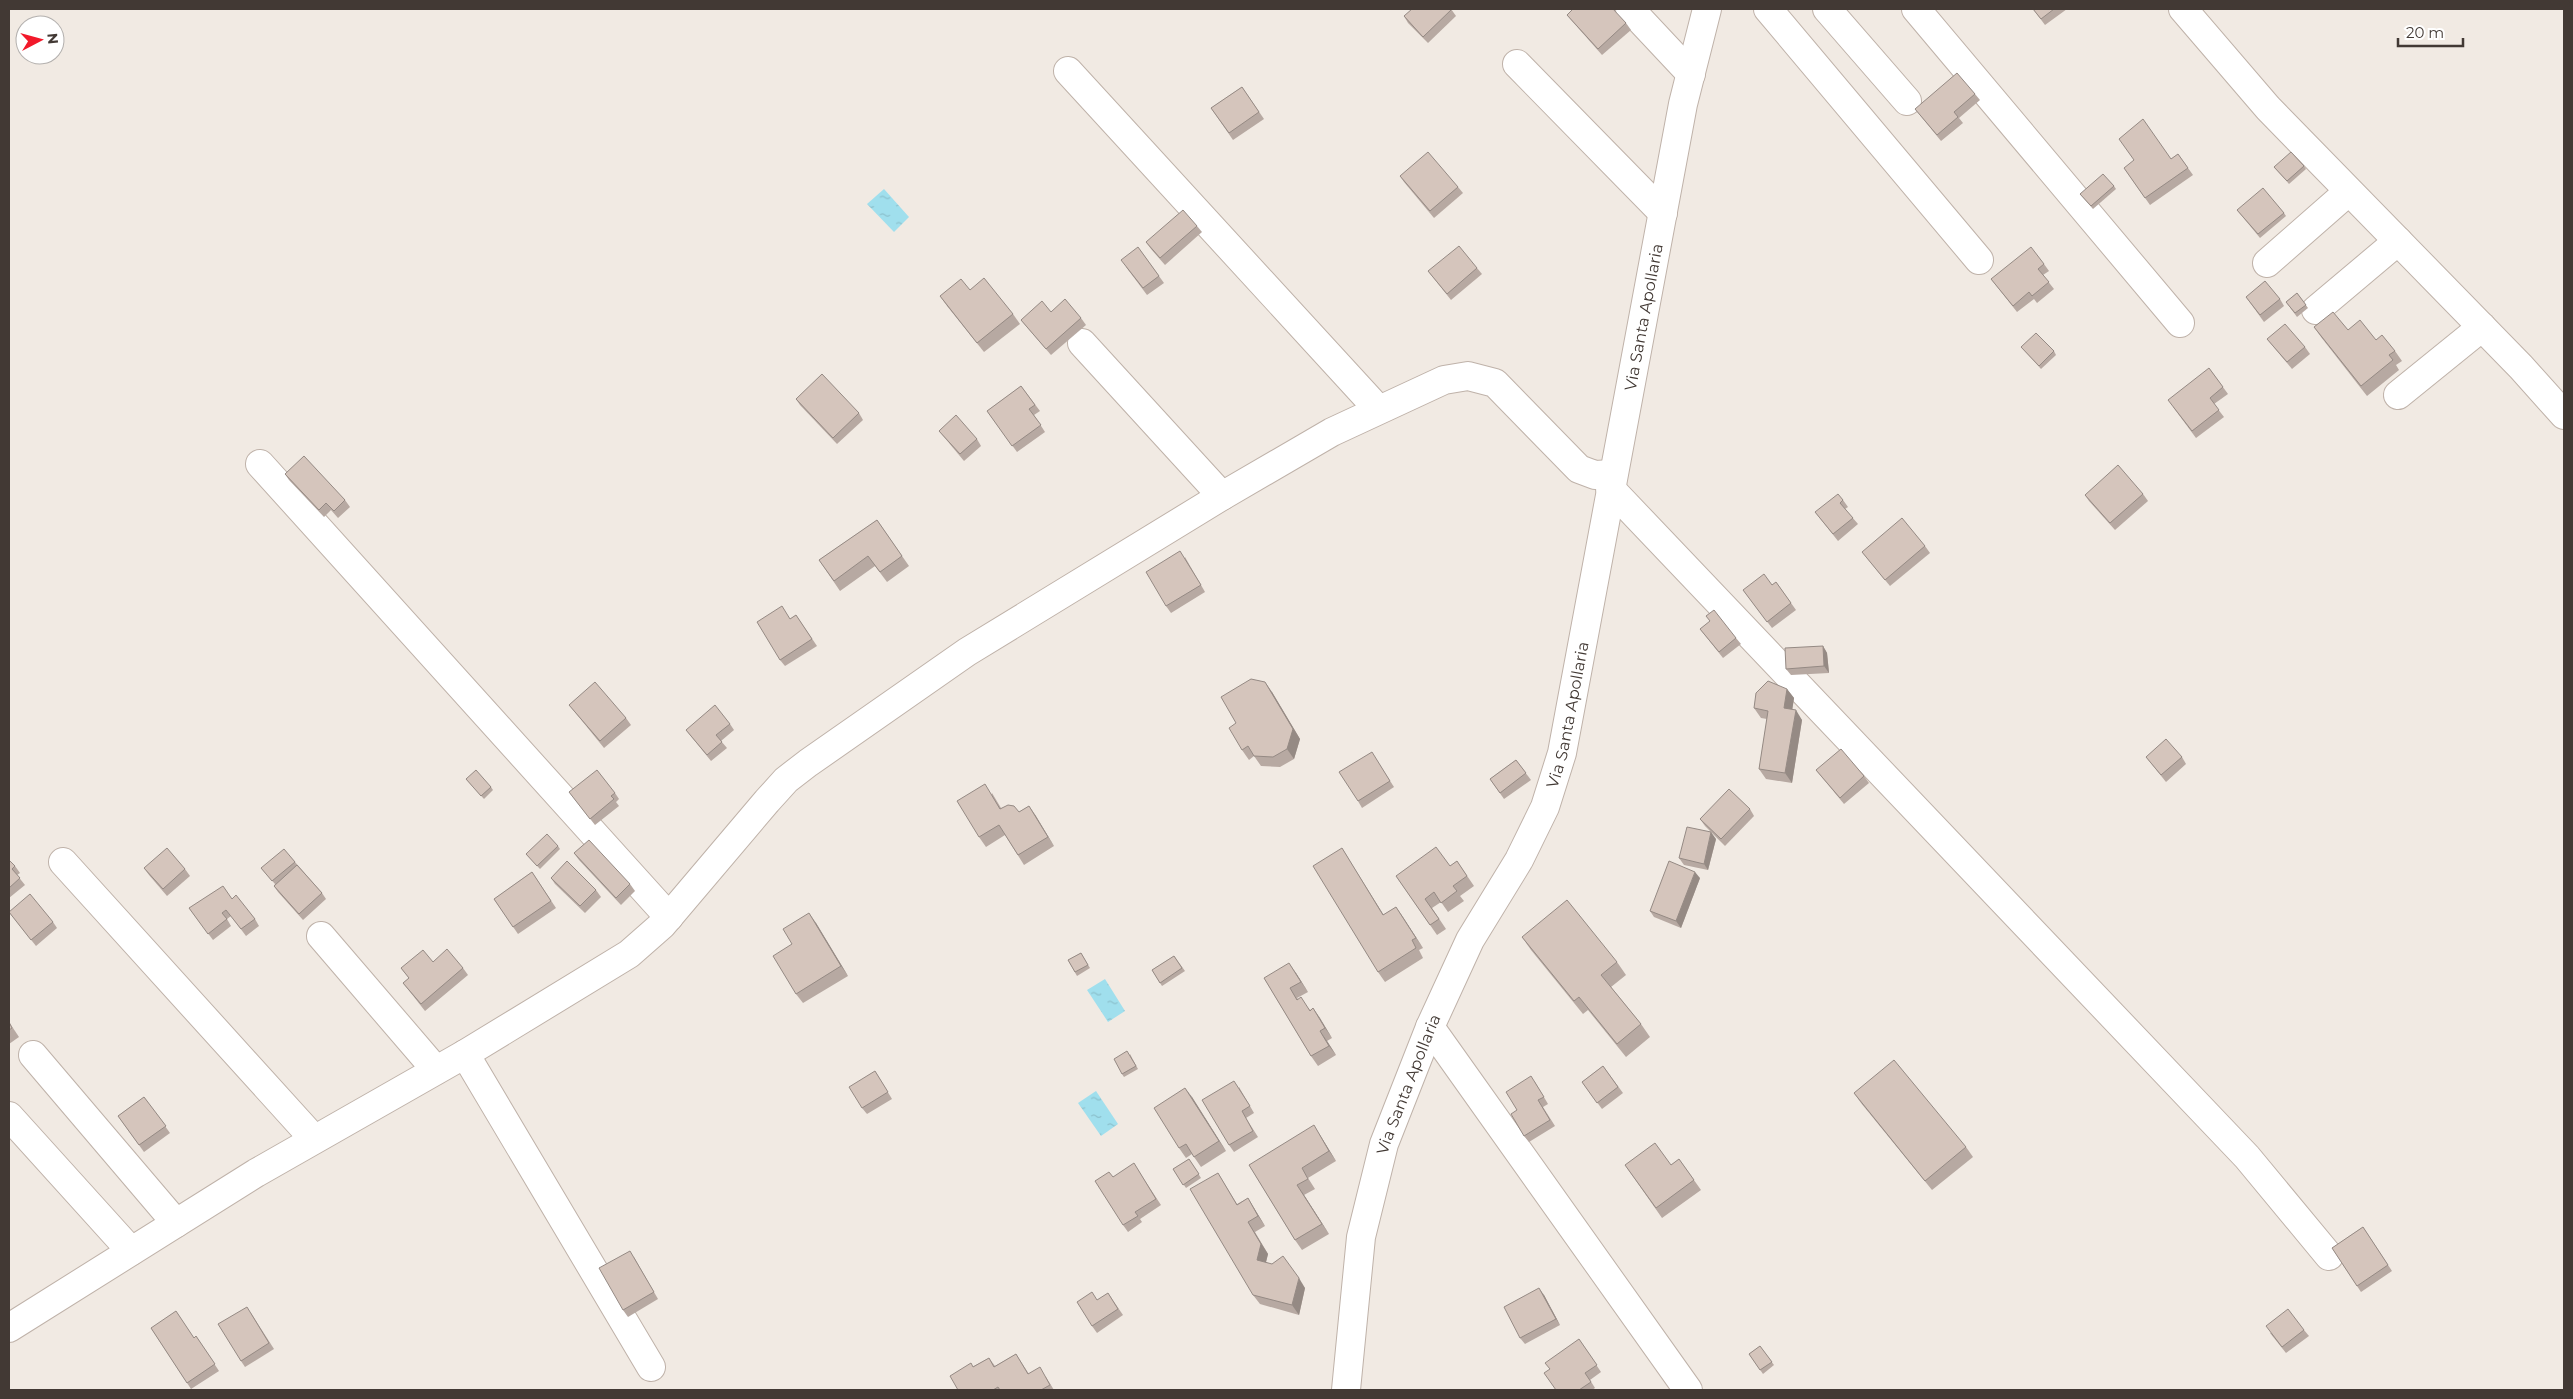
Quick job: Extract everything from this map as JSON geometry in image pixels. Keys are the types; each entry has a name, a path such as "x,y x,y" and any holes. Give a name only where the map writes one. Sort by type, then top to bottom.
{"street":[{"path":"1630,9 1691,74"},
{"name":"Via Santa Apollaria","path":"1346,1390 1361,1237 1384,1144 1430,1028 1470,940 1519,860 1545,807 1562,753 1663,213 1691,74 1707,9"},
{"path":"1768,9 1979,260"},
{"path":"1827,9 1907,101"},
{"path":"1916,9 2180,323"},
{"path":"2184,9 2268,108 2482,327 2564,415"},
{"path":"1517,64 1663,213"},
{"path":"1068,71 1378,409"},
{"path":"2267,263 2348,192"},
{"path":"2316,310 2398,241"},
{"path":"2398,395 2482,327"},
{"path":"1082,343 1222,496"},
{"path":"9,1328 314,1139 465,1054 629,954 649,938 669,917 767,801 808,763 967,652 1222,496 1332,432 1444,380 1460,377 1482,378 1501,387 1579,470 1612,480 2247,1157 2329,1256"},
{"path":"260,464 669,917"},
{"path":"63,862 314,1139"},
{"path":"321,936 436,1070"},
{"path":"1430,1028 1688,1390"},
{"path":"33,1054 176,1223"},
{"path":"465,1054 651,1367"},
{"path":"9,1116 131,1251"}],"water":[{"path":"884,189 909,217 894,232 867,204"},
{"path":"1105,979 1125,1011 1108,1022 1087,990"},
{"path":"1096,1091 1118,1124 1101,1136 1078,1103"}],"building":[{"path":"1412,9 1452,9 1423,37 1404,16"},
{"path":"1573,9 1613,9 1626,23 1598,49 1567,15"},
{"path":"2033,9 2054,9 2041,19"},
{"path":"1957,73 1975,94 1954,112 1958,117 1937,135 1915,109"},
{"path":"1242,87 1259,112 1229,133 1211,108"},
{"path":"2143,119 2171,159 2178,154 2188,168 2145,198 2124,168 2134,160 2119,139"},
{"path":"1428,152 1458,187 1430,211 1400,176"},
{"path":"2291,152 2304,166 2287,181 2274,167"},
{"path":"2103,174 2114,186 2091,206 2080,194"},
{"path":"2263,188 2284,213 2258,234 2237,210"},
{"path":"1183,210 1197,226 1160,258 1146,242"},
{"path":"1459,246 1477,268 1447,294 1428,271"},
{"path":"1138,247 1159,276 1143,288 1121,260"},
{"path":"2031,247 2044,264 2038,269 2049,282 2032,296 2029,292 2013,306 1991,279"},
{"path":"984,278 1013,314 977,343 940,296 961,279 970,290"},
{"path":"2265,281 2280,299 2260,315 2246,297"},
{"path":"2297,293 2306,305 2295,313 2286,302"},
{"path":"1065,299 1081,318 1046,349 1021,320 1042,301 1051,312"},
{"path":"2333,312 2348,330 2360,320 2376,340 2382,335 2395,351 2389,355 2393,360 2361,386 2314,327"},
{"path":"2285,324 2305,347 2287,362 2267,339"},
{"path":"2036,333 2054,351 2039,366 2021,347"},
{"path":"2209,368 2223,387 2210,398 2219,410 2192,431 2168,400"},
{"path":"822,374 859,413 833,438 796,399"},
{"path":"1021,386 1035,405 1029,409 1041,425 1012,446 987,411"},
{"path":"956,415 977,439 960,454 939,431"},
{"path":"304,456 345,500 334,511 326,503 319,510 285,474"},
{"path":"2118,465 2143,494 2110,523 2085,495"},
{"path":"1838,494 1843,500 1840,503 1853,518 1833,534 1815,512"},
{"path":"1902,518 1925,546 1885,580 1862,552"},
{"path":"877,520 902,556 880,572 868,556 834,581 819,560"},
{"path":"1180,551 1201,585 1166,606 1146,572"},
{"path":"1764,574 1772,585 1776,582 1791,603 1767,622 1743,590"},
{"path":"782,606 790,619 796,615 812,639 780,660 757,622"},
{"path":"1714,610 1736,638 1719,652 1700,629 1710,621 1706,616"},
{"path":"1823,646 1824,666 1786,669 1785,648"},
{"path":"1251,679 1265,682 1293,729 1287,749 1273,757 1254,756 1248,746 1242,750 1229,728 1236,723 1221,697"},
{"path":"1768,681 1787,689 1784,708 1796,710 1785,773 1759,769 1768,711 1754,708 1756,693"},
{"path":"595,682 626,718 600,741 569,705"},
{"path":"715,705 730,724 716,735 722,742 707,755 686,730"},
{"path":"2166,739 2182,757 2161,775 2146,757"},
{"path":"1841,749 1864,776 1840,798 1816,770"},
{"path":"1372,752 1390,781 1358,801 1339,772"},
{"path":"1516,760 1526,773 1500,793 1490,779"},
{"path":"476,770 491,787 481,796 466,779"},
{"path":"597,770 615,793 611,796 614,799 590,819 569,792"},
{"path":"985,784 1000,809 1008,805 1014,806 1019,812 1029,806 1048,837 1018,855 999,825 979,837 957,801"},
{"path":"1729,789 1750,809 1721,839 1700,819"},
{"path":"1687,827 1711,832 1704,864 1679,858"},
{"path":"547,834 558,846 537,866 526,854"},
{"path":"589,840 630,884 616,898 574,853"},
{"path":"1436,847 1450,866 1457,861 1467,876 1453,886 1457,891 1441,903 1434,892 1425,899 1439,919 1430,925 1396,876"},
{"path":"167,848 185,869 163,889 144,868"},
{"path":"1342,848 1383,915 1396,907 1416,938 1412,940 1416,948 1378,972 1313,866"},
{"path":"284,849 295,862 272,881 261,868"},
{"path":"9,860 15,866 12,869 20,878 9,888"},
{"path":"567,861 596,890 580,906 551,878"},
{"path":"1669,861 1695,872 1676,921 1650,911"},
{"path":"297,865 322,893 299,914 274,886"},
{"path":"532,872 551,901 513,927 494,899"},
{"path":"223,886 232,899 236,895 255,919 241,929 226,910 222,913 227,919 208,934 189,908"},
{"path":"30,894 53,922 31,940 9,912"},
{"path":"1567,900 1617,962 1601,975 1641,1024 1617,1044 1579,997 1574,1001 1522,937"},
{"path":"809,913 841,966 796,994 773,956 792,944 783,929"},
{"path":"447,949 463,968 421,1004 403,983 409,978 401,968 423,950 433,962"},
{"path":"1081,953 1088,965 1075,972 1068,960"},
{"path":"1174,956 1182,968 1160,983 1152,970"},
{"path":"1289,963 1301,982 1290,988 1297,1000 1301,997 1310,1011 1313,1008 1325,1028 1320,1031 1329,1046 1311,1056 1264,978"},
{"path":"1127,1051 1136,1066 1122,1074 1114,1059"},
{"path":"1894,1060 1966,1147 1925,1181 1854,1093"},
{"path":"1603,1066 1618,1087 1597,1103 1582,1082"},
{"path":"875,1071 888,1092 862,1108 849,1087"},
{"path":"1531,1076 1544,1097 1538,1100 1550,1120 1524,1136 1511,1114 1517,1110 1506,1092"},
{"path":"1234,1081 1250,1106 1242,1111 1253,1131 1229,1145 1202,1100"},
{"path":"1185,1088 1219,1141 1194,1157 1186,1144 1179,1148 1154,1108"},
{"path":"144,1097 166,1126 139,1145 118,1116"},
{"path":"1314,1125 1329,1151 1302,1168 1308,1179 1297,1185 1322,1224 1295,1240 1249,1165"},
{"path":"1655,1143 1671,1165 1679,1159 1694,1180 1656,1208 1625,1165"},
{"path":"1189,1159 1199,1174 1183,1185 1173,1169"},
{"path":"1134,1163 1156,1199 1135,1212 1138,1216 1123,1225 1095,1181 1109,1172 1113,1177"},
{"path":"1218,1173 1237,1205 1248,1198 1258,1216 1248,1222 1261,1244 1257,1260 1272,1264 1283,1256 1299,1278 1292,1305 1253,1295 1190,1189"},
{"path":"2363,1227 2388,1265 2357,1286 2332,1248"},
{"path":"630,1251 654,1292 623,1310 599,1268"},
{"path":"1539,1288 1556,1319 1520,1338 1504,1307"},
{"path":"1092,1292 1097,1300 1108,1293 1118,1309 1092,1326 1077,1302"},
{"path":"247,1307 269,1343 241,1361 218,1324"},
{"path":"2288,1309 2304,1330 2282,1347 2266,1326"},
{"path":"176,1311 194,1338 196,1336 215,1364 187,1383 151,1328"},
{"path":"1579,1339 1597,1365 1585,1373 1591,1382 1579,1390 1556,1390 1544,1373 1550,1369 1545,1363"},
{"path":"1760,1346 1772,1362 1760,1370 1749,1354"},
{"path":"1016,1354 1028,1374 1040,1367 1050,1385 1041,1390 1000,1390 998,1387 993,1390 958,1390 950,1376 971,1363 973,1367 989,1358 994,1367"}]}
